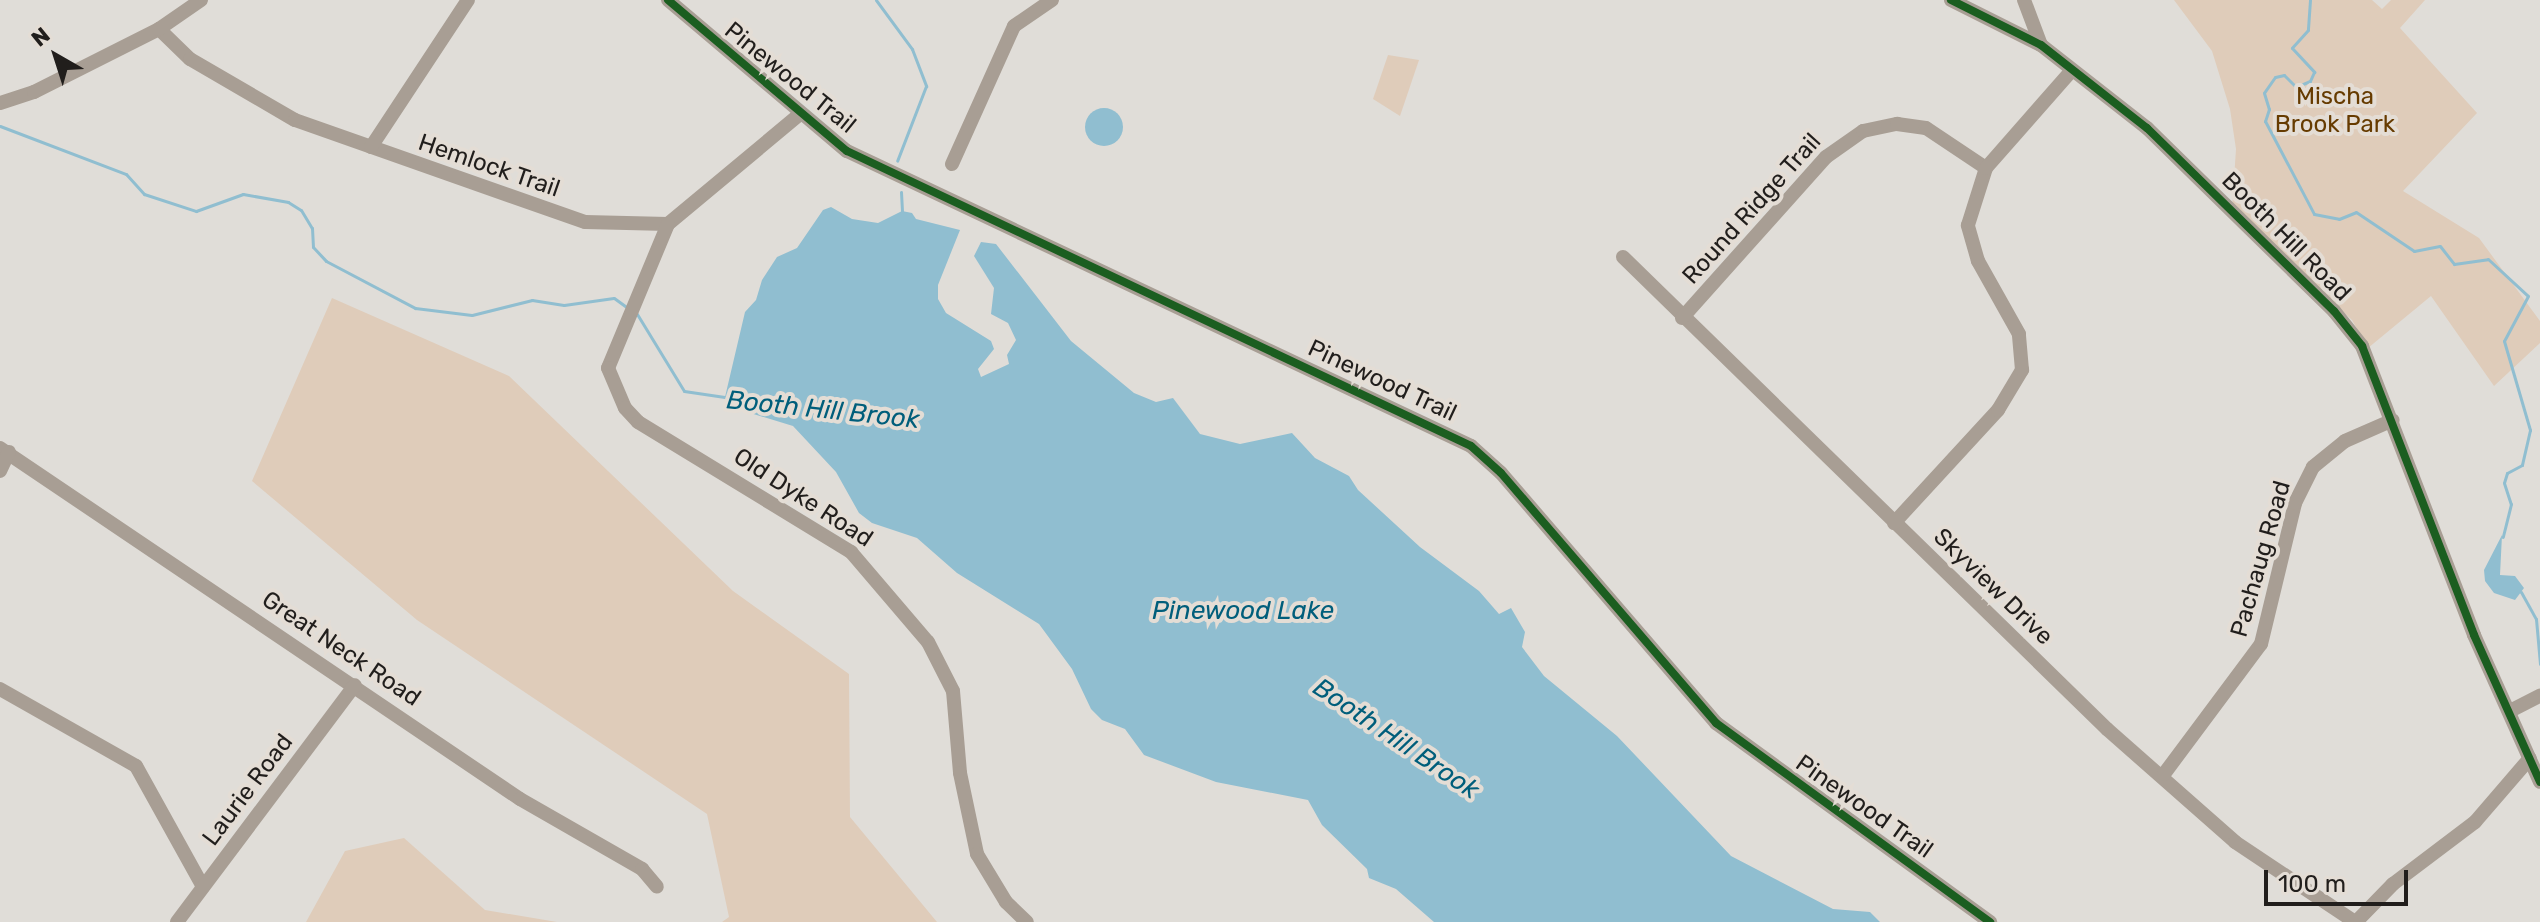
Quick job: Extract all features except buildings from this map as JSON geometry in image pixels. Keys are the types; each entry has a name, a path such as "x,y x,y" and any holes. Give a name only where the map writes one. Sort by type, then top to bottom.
{"street":[{"path":"0,103 31,94 159,29 201,0"},
{"path":"371,147 468,0"},
{"name":"Pinewood Trail","path":"668,0 799,115 847,151 1471,446 1501,473 1716,723 1990,922"},
{"path":"952,164 1014,26 1052,0"},
{"name":"Booth Hill Road","path":"1951,0 2041,45 2190,168 2233,218 2334,311 2362,346 2474,635 2540,782"},
{"path":"2024,0 2041,45"},
{"name":"Hemlock Trail","path":"159,29 190,59 234,88 295,120 585,222 668,224"},
{"path":"1894,523 1998,410 2022,370 2019,334 1978,261 1968,225 1986,168 2072,70"},
{"path":"668,224 799,115"},
{"name":"Round Ridge Trail","path":"1682,318 1826,157 1863,131 1897,124 1926,128 1986,168"},
{"name":"Old Dyke Road","path":"668,224 624,321 608,368 625,408 638,422 800,516 851,552 940,660 953,691 960,773 977,854 1006,902 1027,922"},
{"name":"Skyview Drive","path":"1623,257 1682,318 2107,729 2164,774 2235,842 2356,922"},
{"name":"Pachaug Road","path":"2164,774 2261,644 2295,503 2313,467 2345,441 2393,420"},
{"path":"0,471 5,450"},
{"name":"Great Neck Road","path":"5,450 520,799 642,869 657,887"},
{"name":"Laurie Road","path":"177,922 355,685"},
{"path":"0,689 136,766 203,887"},
{"path":"2510,711 2540,696"},
{"path":"2356,922 2401,877 2475,822 2530,758"}],"green space":[{"name":"Mischa Brook Park","path":"2174,0 2372,0 2382,9 2391,0 2425,0 2400,28 2477,113 2403,191 2479,238 2540,321 2540,343 2494,386 2431,296 2368,348 2352,320 2232,209 2236,149 2230,109 2212,51"},
{"path":"1388,55 1419,60 1400,116 1373,99"},
{"path":"332,298 509,376 733,591 849,674 850,817 937,922 722,922 729,917 707,814 417,620 252,481"},
{"path":"404,838 485,910 557,922 306,922 345,851"}],"water":[{"path":"1104,108 1117,114 1123,127 1117,140 1104,146 1091,140 1085,127 1091,114"},
{"name":"Pinewood Lake","path":"831,207 852,219 878,223 902,211 912,213 916,219 960,230 938,285 938,299 946,313 991,341 994,349 978,369 981,377 1009,364 1007,355 1016,340 1008,323 991,314 994,288 974,256 981,242 996,244 1071,341 1134,393 1156,402 1173,398 1200,434 1240,444 1292,433 1315,458 1349,476 1358,490 1420,547 1479,591 1499,614 1511,608 1525,632 1522,647 1544,676 1617,736 1731,856 1833,909 1870,912 1880,922 1434,922 1396,889 1369,878 1367,869 1322,825 1308,800 1216,782 1144,755 1125,729 1102,720 1091,709 1072,669 1039,624 957,573 917,538 872,523 859,513 836,472 793,426 734,408 725,397 745,312 756,300 762,280 777,257 797,248 823,210"},
{"path":"2502,535 2500,575 2515,576 2524,588 2515,600 2494,593 2485,581 2484,570"}],"waterway":[{"path":"876,0 912,49 926,86 897,161"},
{"path":"2310,0 2308,30 2292,48 2314,72 2310,81 2296,87 2284,75 2275,77 2264,93 2269,109 2265,121 2314,214 2339,219 2356,212 2414,251 2440,246 2454,264 2488,259 2528,296 2504,341 2530,430 2522,465 2507,473 2504,483 2511,504 2503,537"},
{"name":"Booth Hill Brook","path":"0,126 126,174 144,194 196,211 243,194 288,202 301,210 312,228 313,247 326,261 415,308 472,315 532,300 564,305 614,298 628,308"},
{"path":"901,192 902,212"},
{"name":"Booth Hill Brook","path":"637,314 684,391 725,397"},
{"path":"2521,592 2536,619 2540,664"}],"cycle path":[{"path":"668,0 847,151 1471,446 1501,473 1716,723 1990,922"},
{"path":"1951,0 2041,45 2147,128 2334,311 2362,346 2474,635 2540,782"}]}
